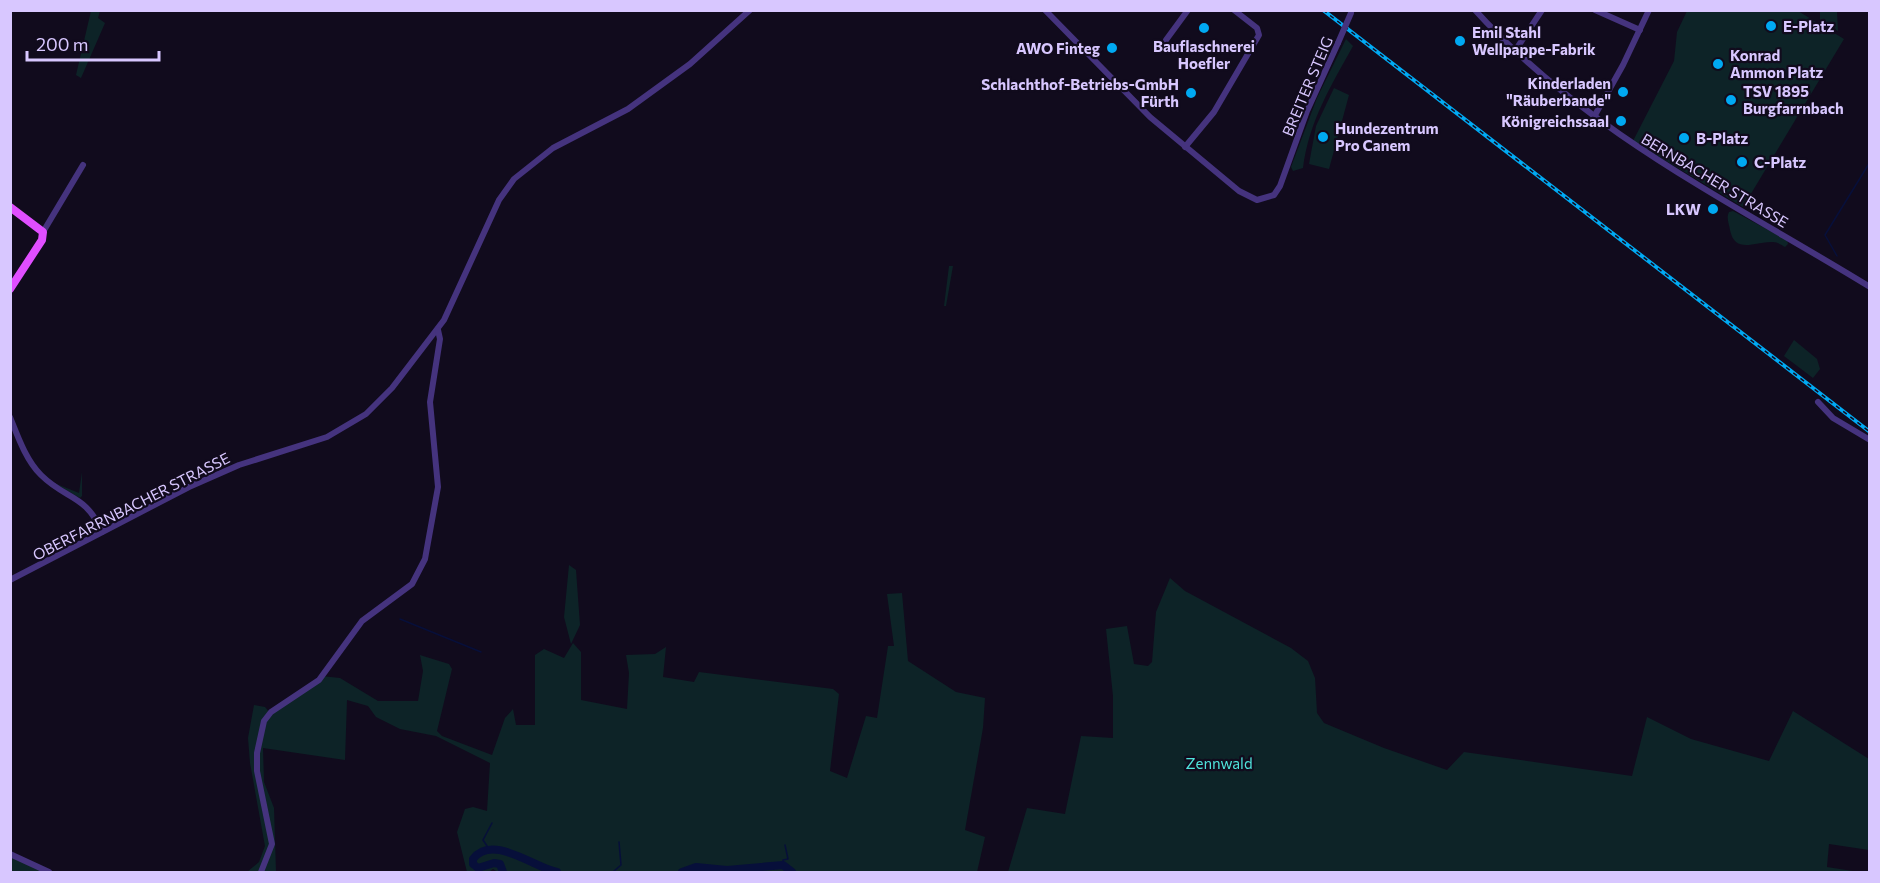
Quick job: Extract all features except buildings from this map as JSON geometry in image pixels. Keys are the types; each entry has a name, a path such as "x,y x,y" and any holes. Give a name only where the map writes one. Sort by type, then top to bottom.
{"main road":[{"path":"10,207 43,232 42,240 10,289"}],"street":[{"name":"OBERFARRNBACHER STRASSE","path":"10,580 239,465 327,437 346,427 380,402 438,330 499,200 514,179 553,148 613,119 638,102 690,64 750,10"},
{"path":"1045,10 1105,73 1185,147 1214,112 1259,35 1257,28 1234,10"},
{"path":"1166,40 1188,10"},
{"name":"BERNBACHER STRASSE","path":"1475,10 1515,51 1639,149 1869,287"},
{"path":"1515,51 1542,10"},
{"path":"1595,10 1640,30"},
{"path":"1595,115 1649,10"},
{"name":"BREITER STEIG","path":"1185,147 1251,198 1263,199 1274,195 1286,171 1307,111 1352,12"},
{"path":"43,232 83,165"},
{"path":"261,873 272,844 257,771 257,753 264,721 319,680 362,621 412,584 425,559 438,487 430,402 440,339 438,330"},
{"path":"1818,402 1833,418 1869,440"},
{"path":"10,417 32,465 47,481 84,503 92,511 102,532"},
{"path":"10,854 49,873"}],"green space":[{"path":"91,11 100,11 98,18 105,23 81,78 76,75"},
{"name":"TSV 1895 Burgfarrnbach","path":"1687,11 1798,11 1844,39 1743,207 1633,141 1674,61 1677,32"},
{"path":"1820,11 1837,11 1838,31 1820,21"},
{"path":"1346,39 1353,46 1316,119 1303,168 1293,171 1291,167 1317,98"},
{"path":"1334,88 1349,95 1329,169 1309,164 1316,126"},
{"path":"1733,211 1787,240 1788,244 1785,247 1775,242 1741,245 1736,242 1730,230 1728,218 1729,212"},
{"path":"949,266 953,266 946,306 944,306"},
{"path":"1794,340 1817,359 1820,369 1813,378 1784,356"},
{"path":"82,472 82,496 80,498 54,483 79,493"},
{"path":"569,565 576,570 580,625 571,644 564,617"},
{"name":"Zennwald","path":"1170,578 1185,591 1291,648 1308,661 1315,678 1317,713 1324,723 1384,748 1447,770 1464,752 1632,776 1647,717 1691,739 1769,761 1793,711 1869,759 1869,850 1829,844 1827,867 1859,872 1008,872 1027,808 1065,814 1081,736 1113,738 1113,696 1106,629 1127,626 1134,664 1148,666 1152,662 1156,612"},
{"path":"902,593 908,661 956,692 985,698 983,728 965,830 985,837 977,872 498,872 493,869 489,872 467,872 457,832 465,809 473,807 487,811 490,763 436,736 400,729 376,717 368,706 347,700 345,760 263,748 264,782 274,808 276,872 247,872 259,862 265,846 250,763 248,738 254,705 265,707 270,713 321,676 340,678 378,701 418,701 423,671 420,655 449,664 452,669 437,731 442,736 492,755 505,718 513,709 516,725 535,725 535,655 544,649 564,658 573,643 581,652 581,700 627,709 629,673 626,655 655,654 666,647 663,677 694,682 699,672 833,689 839,694 830,771 847,778 866,716 877,718 888,646 894,646 887,594"},
{"path":"11,856 47,872 11,872"}],"waterway":[{"path":"1837,256 1825,235 1870,162"},
{"path":"400,619 481,652"},
{"path":"489,849 483,840 492,823"},
{"path":"616,872 614,871 621,865 619,842"},
{"path":"783,865 783,860 788,859 785,845"},
{"path":"503,872 500,864 494,863 478,868 473,864 473,859 481,852 502,851 557,872"},
{"path":"682,872 696,867 727,870 783,865 792,872"}],"railway":[{"path":"1323,10 1870,432"}],"place":[{"name":"E-Platz","path":"1771,26"},
{"name":"Bauflaschnerei Hoefler","path":"1204,28"},
{"name":"Emil Stahl Wellpappe-Fabrik","path":"1460,41"},
{"name":"AWO Finteg","path":"1112,48"},
{"name":"Konrad Ammon Platz","path":"1718,64"},
{"name":"Kinderladen \"Räuberbande\"","path":"1623,92"},
{"name":"Schlachthof-Betriebs-GmbH Fürth","path":"1191,93"},
{"name":"TSV 1895 Burgfarrnbach","path":"1731,100"},
{"name":"Königreichssaal","path":"1621,121"},
{"name":"Hundezentrum Pro Canem","path":"1323,137"},
{"name":"B-Platz","path":"1684,138"},
{"name":"C-Platz","path":"1742,162"},
{"name":"LKW","path":"1713,209"}]}
